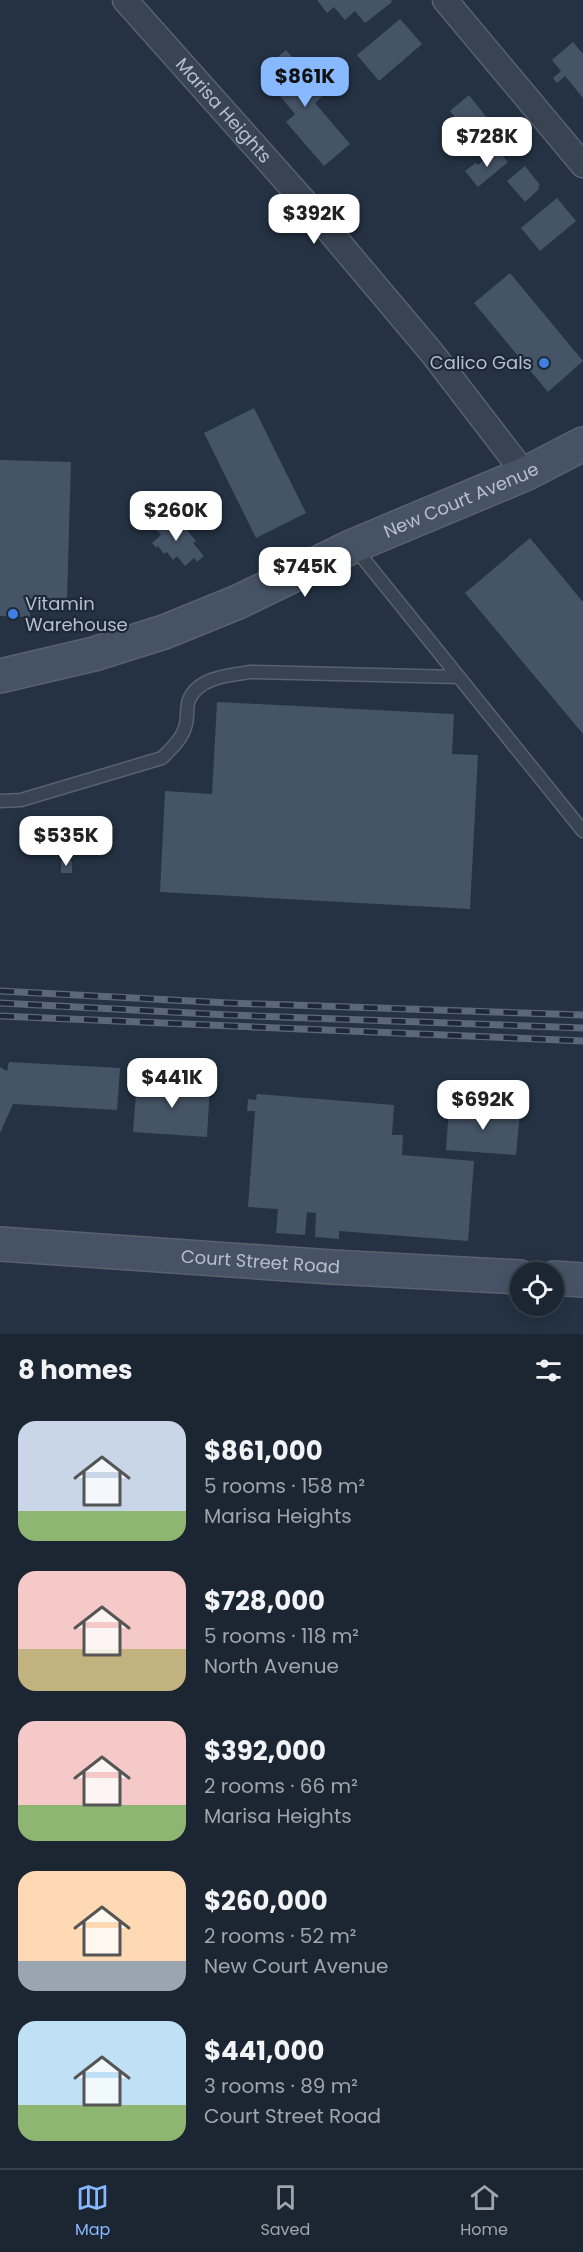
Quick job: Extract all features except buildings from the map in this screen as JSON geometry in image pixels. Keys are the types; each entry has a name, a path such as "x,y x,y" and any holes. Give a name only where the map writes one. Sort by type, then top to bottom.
{"main road":[{"name":"New Court Avenue","path":"0,676 94,654 164,632 238,602 353,546 525,474 583,444"},
{"name":"Court Street Road","path":"0,1244 332,1267 510,1276"},
{"path":"564,1279 583,1280"}],"street":[{"name":"Marisa Heights","path":"125,0 311,209 432,353 525,474"},
{"path":"445,0 583,165"}],"lane":[{"path":"353,546 583,831"},
{"path":"0,801 21,800 162,758 177,743 186,726 189,699 202,684 223,676 251,672 459,677"}],"railway":[{"path":"0,991 229,1003 583,1015"},
{"path":"0,1003 229,1015 583,1028"},
{"path":"0,1016 583,1041"}],"place":[{"name":"Calico Gals","path":"544,363"},
{"name":"Vitamin Warehouse","path":"13,614"}]}
